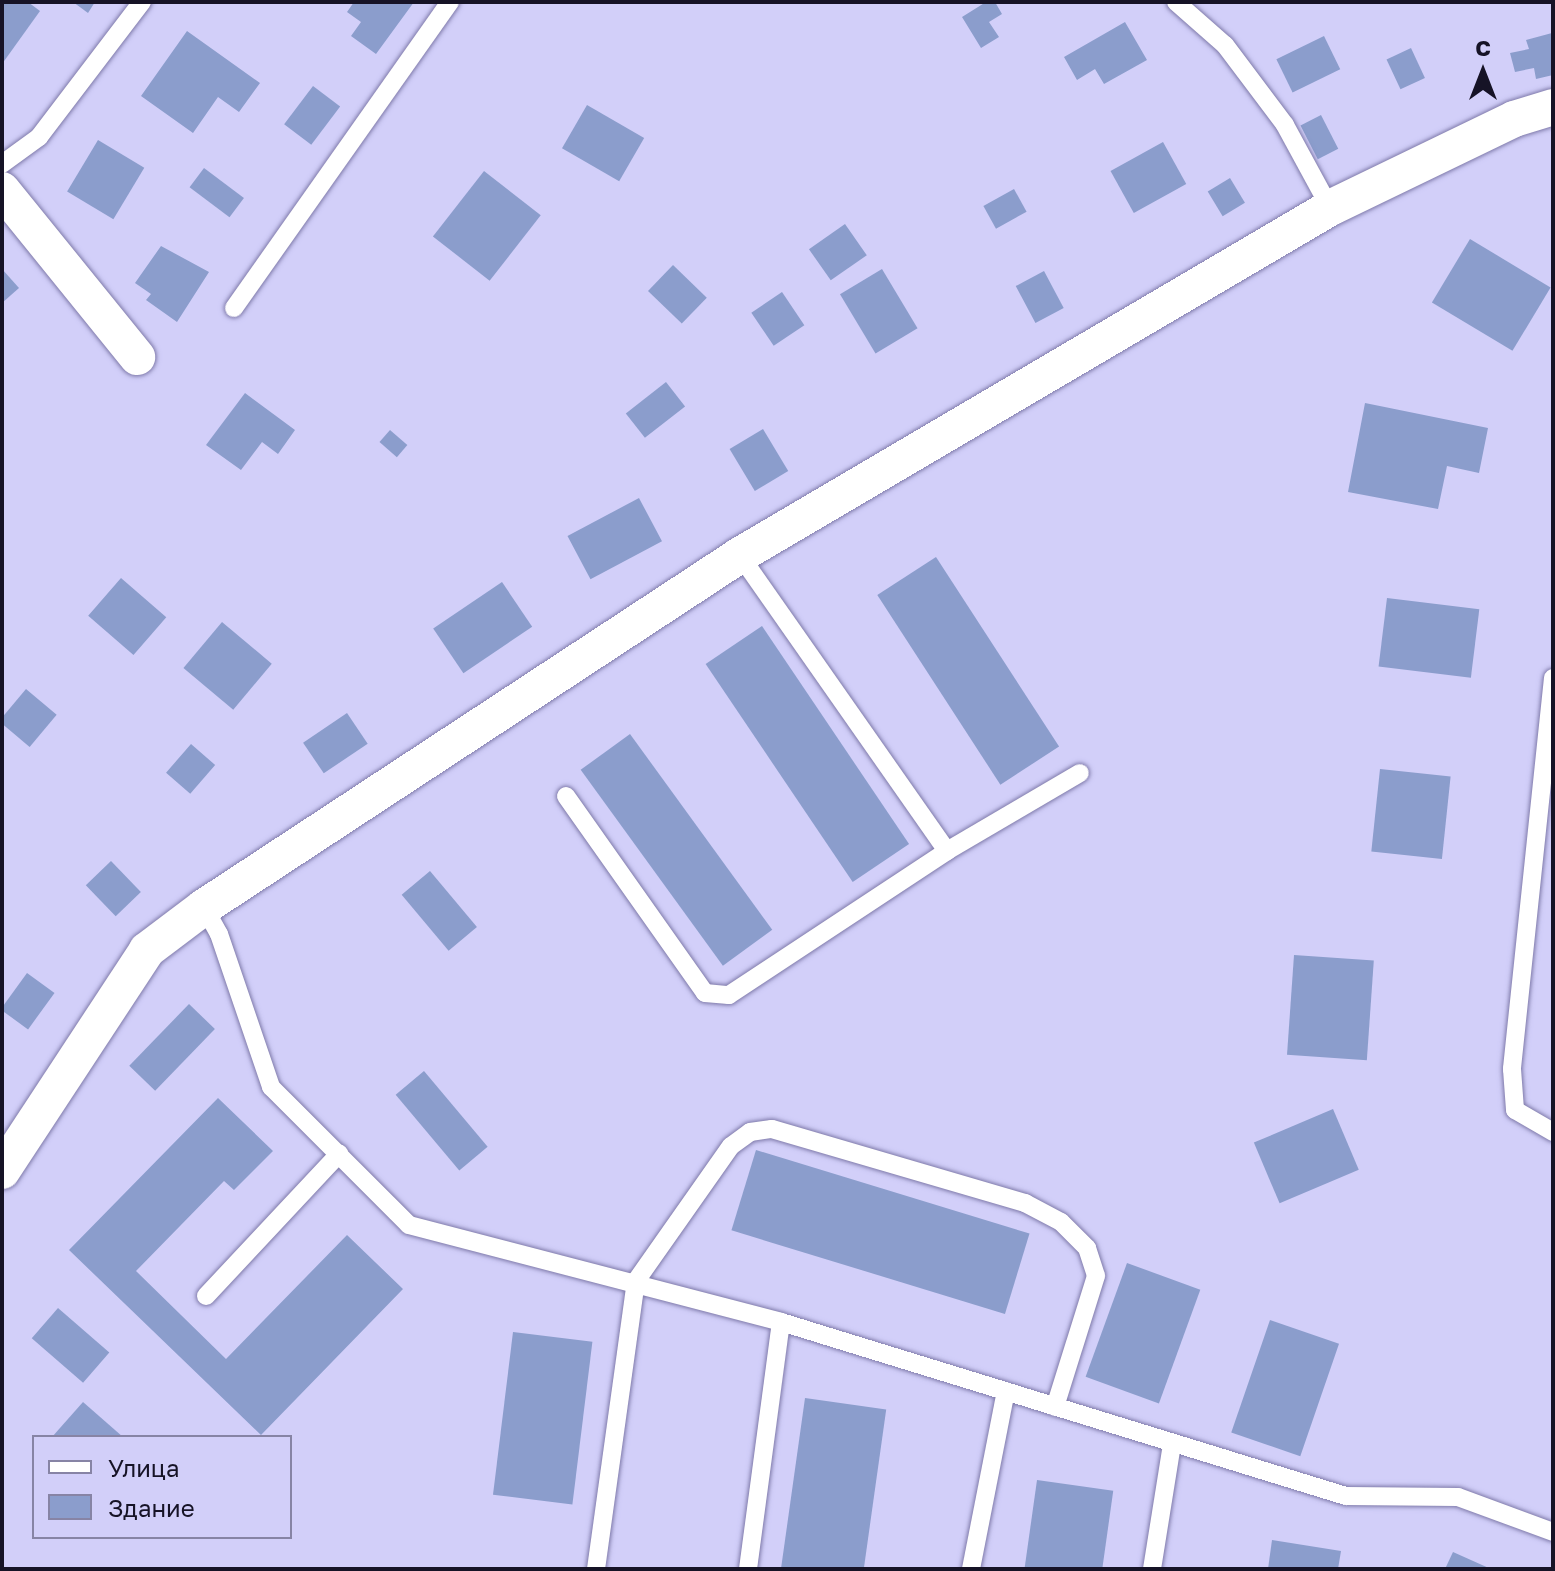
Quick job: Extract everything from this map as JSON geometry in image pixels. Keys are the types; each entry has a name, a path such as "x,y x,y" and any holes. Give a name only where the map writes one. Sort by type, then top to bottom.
{"street":[{"path":"2,1171 147,950 204,907 740,555 1330,208 1514,119 1553,107"},
{"path":"2,190 137,357"}],"lane":[{"path":"2,164 39,137 142,2"},
{"path":"234,308 450,2"},
{"path":"1176,2 1225,45 1268,102 1330,208"},
{"path":"740,555 947,851"},
{"path":"1553,678 1512,1069 1515,1110 1553,1132"},
{"path":"566,796 705,993 729,995 947,851 1080,773"},
{"path":"204,907 219,934 271,1087 409,1225 636,1281 781,1322 1346,1496 1458,1497 1553,1532"},
{"path":"596,1569 636,1281 731,1146 750,1132 772,1129 1025,1203 1061,1222 1087,1248 1096,1276 1055,1407"},
{"path":"206,1296 339,1154"},
{"path":"748,1569 781,1322"},
{"path":"971,1569 1006,1391"},
{"path":"1152,1569 1172,1444"}],"building":[{"path":"2,2 28,2 40,11 2,64"},
{"path":"73,2 95,2 88,13"},
{"path":"354,2 414,2 376,54 351,36 361,22 347,12"},
{"path":"986,2 995,2 1002,14 989,22 999,37 981,48 962,17"},
{"path":"1125,22 1147,60 1104,84 1095,69 1077,80 1064,57"},
{"path":"187,31 260,83 239,112 218,97 193,133 141,96"},
{"path":"1552,33 1553,75 1536,79 1534,68 1515,72 1510,53 1529,49 1526,40"},
{"path":"1324,36 1340,69 1293,92 1276,59"},
{"path":"1411,48 1425,78 1400,89 1387,59"},
{"path":"313,86 340,106 311,145 284,124"},
{"path":"587,105 644,138 619,181 562,148"},
{"path":"1321,115 1338,149 1318,159 1301,125"},
{"path":"98,140 144,168 113,219 67,191"},
{"path":"1163,142 1186,184 1134,213 1111,171"},
{"path":"204,168 244,198 229,217 190,187"},
{"path":"484,171 541,215 490,281 433,236"},
{"path":"1230,178 1245,203 1223,216 1208,191"},
{"path":"1014,189 1027,212 996,229 983,206"},
{"path":"845,224 867,255 831,280 809,249"},
{"path":"1470,239 1551,287 1512,351 1432,302"},
{"path":"161,246 209,272 177,322 146,300 151,294 135,283"},
{"path":"673,265 707,298 682,324 648,291"},
{"path":"2,269 19,288 2,303"},
{"path":"882,269 918,328 876,353 840,294"},
{"path":"1044,271 1064,308 1035,323 1016,286"},
{"path":"782,292 804,325 774,346 751,313"},
{"path":"666,382 685,406 645,438 626,413"},
{"path":"245,393 295,430 278,454 262,442 241,470 206,445"},
{"path":"1365,403 1488,428 1479,473 1447,466 1438,509 1348,492"},
{"path":"763,429 788,471 755,491 730,449"},
{"path":"390,430 407,445 397,457 380,442"},
{"path":"639,498 662,541 590,579 567,536"},
{"path":"936,557 1059,747 1000,785 877,595"},
{"path":"121,578 166,617 133,655 88,616"},
{"path":"502,582 532,627 463,673 433,628"},
{"path":"1387,598 1479,609 1471,678 1379,666"},
{"path":"222,622 272,664 233,710 183,668"},
{"path":"762,626 909,844 853,882 706,664"},
{"path":"26,689 57,715 30,747 2,724 2,718"},
{"path":"347,713 368,744 324,773 303,743"},
{"path":"630,734 772,930 723,966 581,770"},
{"path":"191,744 215,765 190,794 166,773"},
{"path":"1380,769 1451,776 1442,859 1371,852"},
{"path":"111,861 141,892 116,916 86,885"},
{"path":"430,871 477,927 449,951 402,895"},
{"path":"1294,955 1374,961 1367,1060 1287,1055"},
{"path":"27,973 55,993 28,1029 2,1010"},
{"path":"189,1004 215,1029 155,1091 129,1066"},
{"path":"424,1071 488,1147 459,1171 396,1095"},
{"path":"218,1098 273,1151 234,1190 224,1181 136,1271 226,1359 347,1235 403,1289 261,1435 69,1250"},
{"path":"1333,1109 1359,1170 1280,1203 1254,1143"},
{"path":"756,1150 1030,1234 1005,1314 731,1230"},
{"path":"1127,1263 1200,1290 1159,1403 1086,1377"},
{"path":"58,1308 109,1353 83,1383 32,1338"},
{"path":"1270,1320 1339,1344 1300,1456 1231,1433"},
{"path":"513,1332 592,1342 572,1505 493,1495"},
{"path":"805,1398 886,1409 864,1569 781,1568"},
{"path":"83,1402 121,1435 54,1435"},
{"path":"1037,1480 1113,1491 1102,1569 1024,1569"},
{"path":"1272,1540 1341,1551 1338,1569 1268,1569"},
{"path":"1453,1552 1491,1569 1445,1569"}]}
